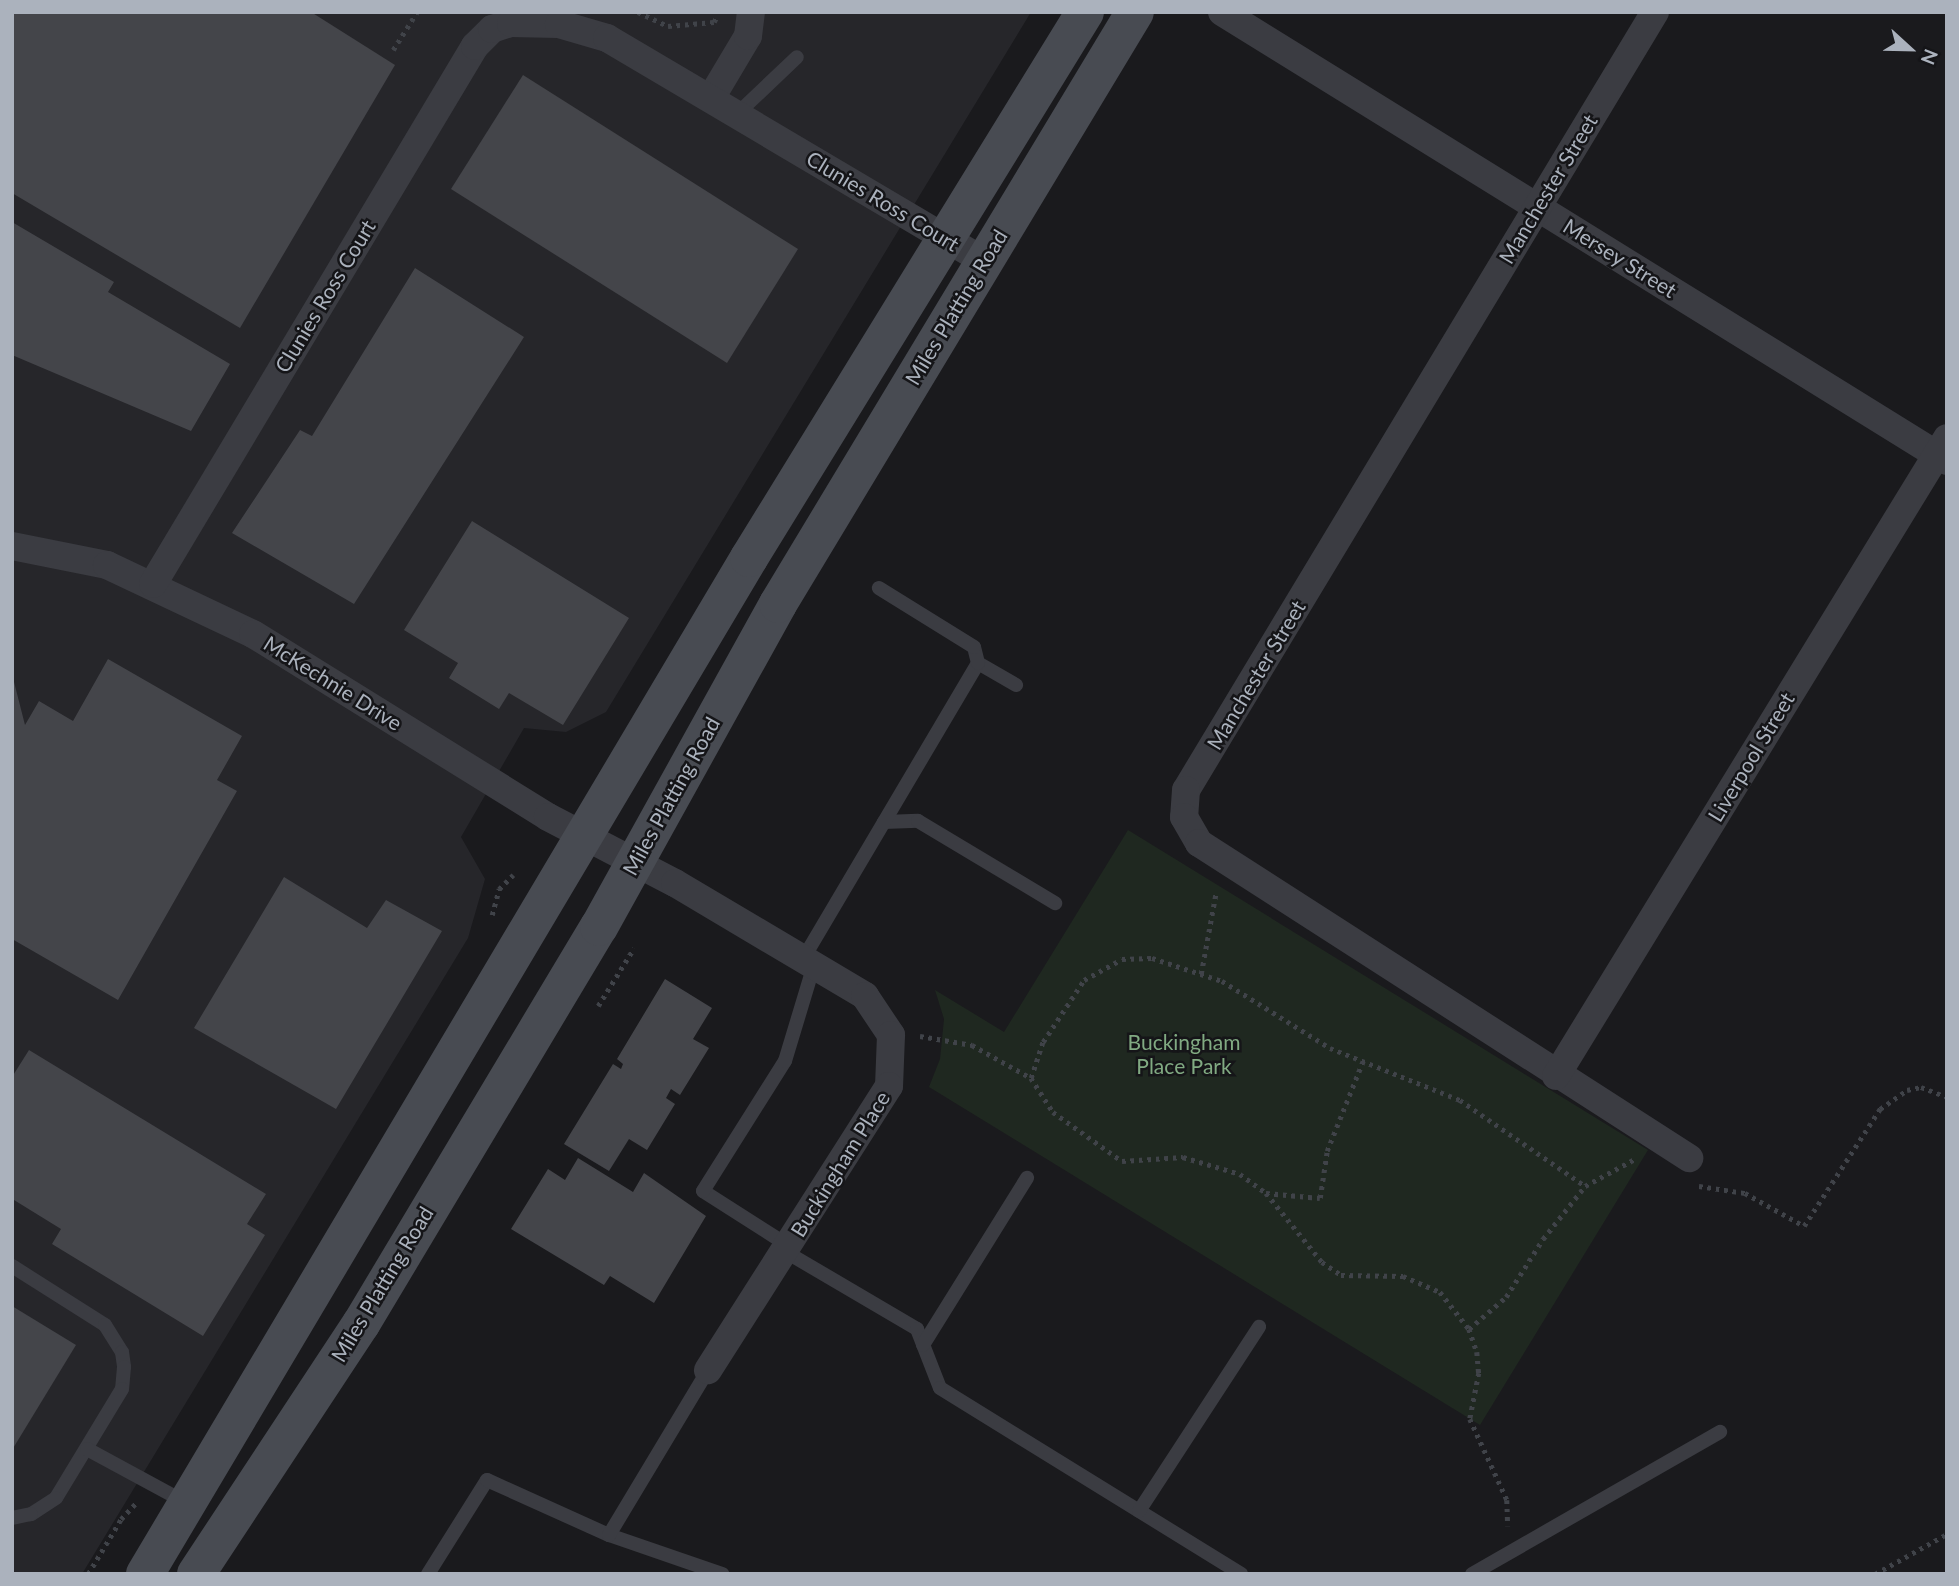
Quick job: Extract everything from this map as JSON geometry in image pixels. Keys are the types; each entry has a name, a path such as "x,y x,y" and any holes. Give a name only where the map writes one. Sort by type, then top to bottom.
{"main road":[{"path":"145,1574 185,1502 464,1042 584,834 944,238 1085,12"},
{"name":"Miles Platting Road","path":"196,1574 361,1324 635,862 778,604 1135,12"}],"street":[{"path":"711,98 748,36 751,12"},
{"name":"Mersey Street","path":"1222,12 1537,207 1943,452"},
{"name":"Manchester Street","path":"1655,12 1186,790 1184,817 1199,842 1224,859 1556,1076 1678,1151"},
{"name":"Clunies Ross Court","path":"153,584 475,46 492,29 512,18 559,24 607,38 984,260"},
{"name":"Liverpool Street","path":"1556,1076 1943,452"},
{"name":"McKechnie Drive","path":"12,547 107,565 153,584 253,634 548,817 635,862"},
{"path":"635,862 865,996 891,1035"},
{"name":"Buckingham Place","path":"708,1370 788,1249 889,1086 891,1035"}],"lane":[{"path":"737,113 797,57"},
{"path":"879,588 974,647 978,663 884,822 808,962 785,1061 703,1191 788,1249 917,1329 940,1388 1241,1574"},
{"path":"978,663 1016,685"},
{"path":"884,822 918,821 1055,903"},
{"path":"923,1345 1027,1178"},
{"path":"12,1266 105,1325 122,1352 122,1389 56,1498 31,1514 12,1518"},
{"path":"1139,1511 1259,1327"},
{"path":"609,1535 708,1370"},
{"path":"1472,1574 1720,1432"},
{"path":"87,1449 185,1502"},
{"path":"428,1574 487,1480 609,1535 722,1574"}],"path":[{"path":"393,50 417,12"},
{"path":"638,12 668,26 714,22 720,12"},
{"path":"1200,974 1224,859"},
{"path":"1031,1078 1043,1042 1064,1003 1103,967 1122,959 1152,958 1230,985 1288,1026 1486,1114 1585,1186"},
{"path":"891,1035 948,1038 981,1049 1031,1078 1053,1112 1122,1161 1183,1157 1240,1174 1266,1193 1322,1262 1341,1275 1420,1280 1440,1292 1469,1329 1479,1373 1470,1419 1507,1500 1511,1552"},
{"path":"1266,1193 1320,1198 1327,1151 1363,1061"},
{"path":"1469,1329 1506,1297 1543,1239 1585,1186 1678,1151 1690,1181 1704,1189 1745,1193 1804,1226 1880,1109 1900,1094 1921,1087 1947,1097"},
{"path":"1875,1574 1947,1534"}],"shaded area":[{"path":"12,12 1031,12 606,712 566,732 524,728 461,837 485,879 468,938 82,1574 12,1574"}],"green space":[{"name":"Buckingham Place Park","path":"1128,830 1648,1150 1480,1425 929,1087 940,1059 944,1019 935,990 1004,1032"}],"building":[{"path":"12,12 311,12 395,65 240,328 12,193"},
{"path":"523,75 798,249 727,363 451,189"},
{"path":"12,222 114,282 108,292 230,364 191,431 12,355"},
{"path":"415,268 524,337 354,604 232,533 300,430 312,436"},
{"path":"472,521 629,618 563,725 509,693 499,709 449,678 458,663 404,630"},
{"path":"108,659 242,736 217,780 237,791 118,1000 12,939 12,674 25,725 39,701 73,721"},
{"path":"284,877 367,928 386,900 442,931 336,1109 194,1028"},
{"path":"665,979 712,1008 693,1039 709,1048 680,1095 671,1089 666,1098 675,1104 647,1150 629,1139 609,1171 564,1144 613,1064 621,1069 623,1064 617,1059"},
{"path":"29,1050 266,1194 247,1224 265,1235 203,1336 52,1244 61,1229 14,1200 12,1203 12,1077"},
{"path":"578,1158 633,1192 644,1173 706,1216 654,1303 610,1276 604,1285 511,1229 548,1169 565,1180"},
{"path":"12,1306 76,1345 12,1450"}]}
